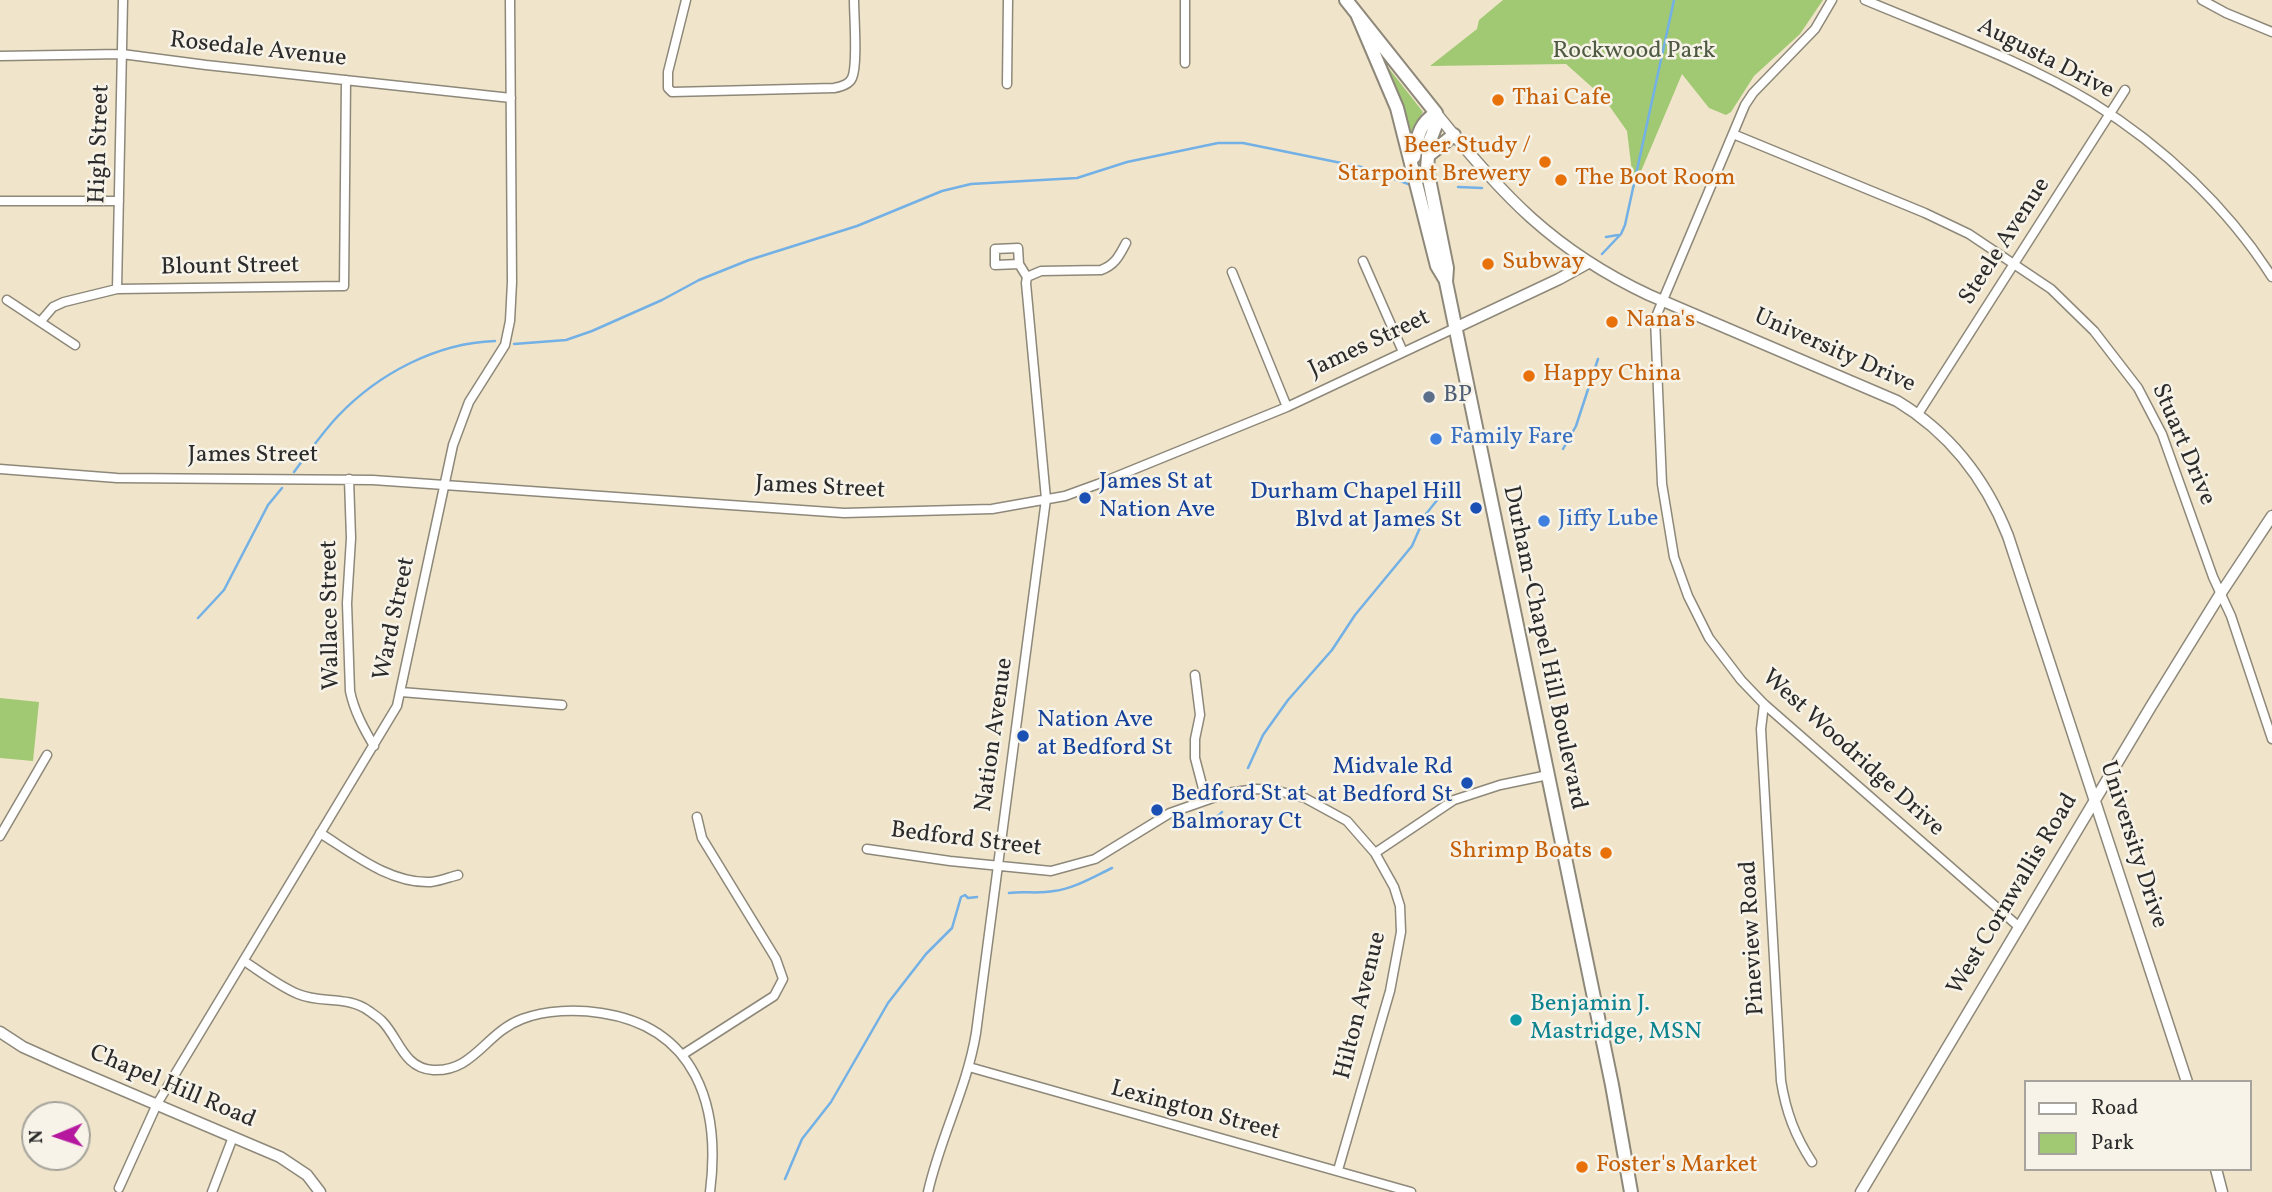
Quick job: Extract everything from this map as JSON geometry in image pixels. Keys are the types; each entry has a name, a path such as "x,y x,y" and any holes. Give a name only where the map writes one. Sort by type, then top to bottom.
{"main road":[{"name":"University Drive","path":"1346,0 1436,113"},
{"path":"1357,14 1393,98 1413,166 1437,266 1446,282"},
{"path":"1413,166 1419,129 1436,113"},
{"name":"Durham-Chapel Hill Boulevard","path":"1436,113 1436,125 1429,144 1428,176 1447,268 1446,282 1612,1085 1631,1192"},
{"path":"1430,153 1454,135"}],"street":[{"name":"High Street","path":"117,289 123,0"},
{"name":"Ward Street","path":"119,1188 157,1104 390,720 401,692 444,485 462,416 499,358 508,333 512,282 510,0"},
{"path":"686,0 668,72 668,89 678,92 834,88 848,83 852,79 854,64 854,0"},
{"path":"1007,0 1007,84"},
{"path":"1185,0 1185,63"},
{"name":"West Woodridge Drive","path":"1832,0 1815,29 1753,93 1745,105 1655,319 1665,506 1674,557 1688,596 1709,638 1741,680 1764,704 2018,926"},
{"name":"Augusta Drive","path":"1865,0 2021,66 2109,114 2164,156 2204,193 2227,216 2272,277"},
{"path":"2202,0 2272,32"},
{"name":"Rosedale Avenue","path":"0,56 122,54 511,98"},
{"name":"Blount Street","path":"41,321 53,307 64,302 117,289 344,286 346,80"},
{"name":"Steele Avenue","path":"1919,414 2125,90"},
{"name":"University Drive","path":"1436,113 1521,210 1546,233 1588,263 1663,301 1882,393 1919,414 1966,461 1988,492 2017,561 2186,1080"},
{"name":"Stuart Drive","path":"1733,134 1969,234 2051,289 2094,331 2138,388 2173,459 2231,616 2272,739"},
{"path":"0,201 119,201"},
{"path":"1019,264 1027,277 1037,271 1101,270 1110,267 1117,260 1126,243"},
{"path":"1363,261 1403,352"},
{"name":"James Street","path":"0,469 117,478 349,479 844,513 969,511 1065,496 1098,484 1287,407 1588,263"},
{"path":"1231,272 1287,407"},
{"name":"Nation Avenue","path":"928,1192 944,1136 969,1067 976,1033 1046,499 1027,277"},
{"path":"6,300 75,345"},
{"name":"Wallace Street","path":"349,479 351,538 347,603 351,691 352,701 374,746"},
{"name":"West Cornwallis Road","path":"1861,1192 2018,926 2221,593 2272,516"},
{"path":"1195,675 1200,707 1195,758 1206,800"},
{"path":"401,692 562,705"},
{"name":"Pineview Road","path":"1764,704 1761,729 1781,1081 1791,1125 1812,1162"},
{"path":"0,836 47,755"},
{"path":"1375,853 1454,800 1500,785 1548,775"},
{"name":"Bedford Street","path":"867,849 1043,872 1085,864 1160,818 1206,800 1227,793 1256,789 1295,795 1347,821 1375,853"},
{"path":"682,1055 774,996 783,979 776,959 702,838 697,817"},
{"path":"320,833 371,865 404,877 430,882 458,875"},
{"name":"Hilton Avenue","path":"1338,1170 1390,991 1400,946 1399,900 1375,853"},
{"path":"244,961 297,994 351,1002 366,1009 383,1021 407,1058 434,1070 459,1066 468,1061 507,1025 525,1018 562,1012 593,1012 635,1021 664,1037 682,1055 696,1076 709,1111 713,1155 710,1192"},
{"name":"Chapel Hill Road","path":"0,1032 61,1065 289,1162 307,1175 320,1192"},
{"name":"Lexington Street","path":"969,1067 1411,1192"},
{"path":"212,1192 233,1137"},
{"path":"2217,1171 2222,1192"}],"green space":[{"name":"Rockwood Park","path":"1503,0 1823,0 1800,34 1754,76 1731,112 1726,115 1709,108 1682,74 1634,188 1627,131 1603,97 1566,64 1430,66 1477,29 1479,20"},
{"path":"1387,66 1423,112 1409,138 1385,67"},
{"path":"0,698 39,702 33,761 0,758"}],"waterway":[{"path":"1602,254 1621,234 1625,225 1674,0"},
{"path":"514,344 566,340 592,331 662,300 699,280 749,260 857,226 942,191 971,184 1077,178 1127,162 1218,143 1243,143 1361,167 1411,185"},
{"path":"1458,187 1482,188"},
{"path":"1606,237 1618,235"},
{"path":"294,472 338,416 390,374 451,348 495,341"},
{"path":"1563,449 1576,426 1598,359"},
{"path":"1248,768 1263,735 1412,546 1426,514 1450,484"},
{"path":"198,618 224,590 268,505 282,488"},
{"path":"1182,824 1209,820 1222,812"},
{"path":"1009,893 1062,890 1112,868"},
{"path":"785,1179 802,1139 831,1102 888,1003 926,954 952,928 961,897 977,897"}],"place":[{"name":"Thai Cafe","path":"1498,100"},
{"name":"Beer Study / Starpoint Brewery","path":"1545,162"},
{"name":"The Boot Room","path":"1561,180"},
{"name":"Subway","path":"1488,264"},
{"name":"Nana's","path":"1612,322"},
{"name":"Happy China","path":"1529,376"},
{"name":"BP","path":"1429,397"},
{"name":"Family Fare","path":"1436,439"},
{"name":"James St at Nation Ave","path":"1085,498"},
{"name":"Durham Chapel Hill Blvd at James St","path":"1476,508"},
{"name":"Jiffy Lube","path":"1544,521"},
{"name":"Nation Ave at Bedford St","path":"1023,736"},
{"name":"Midvale Rd at Bedford St","path":"1467,783"},
{"name":"Bedford St at Balmoray Ct","path":"1157,810"},
{"name":"Shrimp Boats","path":"1606,853"},
{"name":"Benjamin J. Mastridge, MSN","path":"1516,1020"},
{"name":"Foster's Market","path":"1582,1167"}]}
